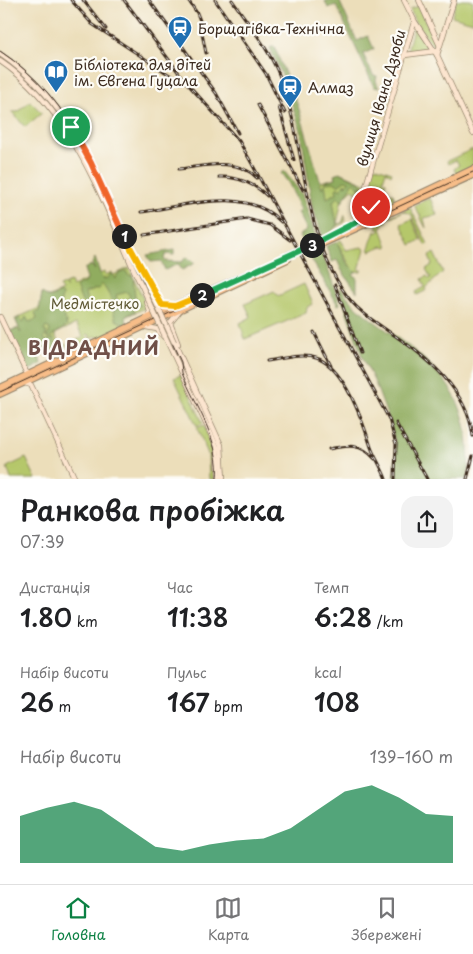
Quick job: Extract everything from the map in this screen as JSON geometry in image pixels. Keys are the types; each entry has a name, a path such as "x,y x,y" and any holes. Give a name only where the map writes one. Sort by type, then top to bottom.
{"main road":[{"path":"404,0 414,22 437,50"},
{"path":"437,50 454,0"},
{"path":"408,8 419,2 437,50 473,133"},
{"name":"вулиця Івана Дзюби","path":"371,207 364,193 414,22"},
{"path":"405,55 437,50"},
{"path":"0,54 33,81 71,127 91,163 137,261 161,304 178,309"},
{"path":"0,61 34,89 74,142 132,265 150,310 143,324"},
{"path":"327,239 366,217 473,169"},
{"path":"0,394 143,324 327,239 473,175"},
{"path":"366,217 371,207 382,211"},
{"path":"132,265 133,262 137,261"},
{"path":"142,270 145,284 172,344 184,362"},
{"path":"136,276 145,284"},
{"path":"178,309 170,326 221,445 224,463 223,479"},
{"path":"0,318 75,479"},
{"path":"143,324 160,331 176,362 217,447 218,479"},
{"path":"172,344 176,362"},
{"path":"0,388 28,380"}],"green space":[{"path":"339,0 357,41 368,36 374,49 363,54 373,75 377,76 376,81 379,88 374,87 336,5 328,8 325,1"},
{"path":"456,0 473,0 473,22 452,16"},
{"path":"418,6 437,44 436,49 415,22 410,9"},
{"path":"414,25 431,50 407,52"},
{"path":"274,46 298,106 322,188 325,182 327,198 337,193 336,189 338,187 341,189 349,181 345,180 338,185 334,182 327,183 326,181 336,178 335,174 340,172 362,183 361,189 354,182 342,202 339,197 333,201 337,225 332,232 323,237 312,206 301,131 282,75 270,48"},
{"path":"30,101 42,113 25,127 12,112 17,112"},
{"path":"473,149 473,166 456,174 454,169 459,165 456,160 448,164 447,161"},
{"path":"374,166 392,172 391,175 386,171 383,181 386,182 385,186 381,185 378,195 393,193 395,202 376,210 366,195"},
{"path":"284,171 302,194 316,237 315,241 304,244 300,235 307,230 298,212 301,210 289,184 281,173"},
{"path":"340,172 365,183 362,191 360,189 356,192 353,189 342,199 337,224 342,223 345,215 345,222 328,232 320,182 336,178 335,174"},
{"path":"430,198 437,215 424,218 426,228 420,217 421,215 415,207 416,204"},
{"path":"410,207 428,244 425,245 411,214 404,211 386,219 387,222 383,222 381,228 388,247 383,246 370,251 369,248 375,231 376,233 380,231 379,228 376,230 378,222"},
{"path":"412,219 421,240 411,245 401,224"},
{"path":"341,240 346,250 362,247 365,249 359,270 362,270 361,272 353,271 337,242"},
{"path":"337,242 347,263 356,272 353,275 357,278 357,292 342,271 337,260 332,262 326,246"},
{"path":"321,249 340,304 338,305 309,254"},
{"path":"174,250 174,255 166,254 165,261 182,262 186,257 195,263 182,270 178,264 165,270 161,261 151,262 147,255"},
{"path":"434,253 443,272 426,288 427,290 417,295 416,292 425,287 422,279 427,276 429,279 431,278 426,269 432,265 429,256"},
{"path":"95,258 102,279 108,278 111,273 115,279 118,274 126,271 128,275 133,276 135,297 141,306 137,307 133,304 132,307 135,311 126,316 127,326 116,320 113,311 115,308 129,305 127,299 130,296 127,292 116,295 118,303 115,305 102,283 100,288 85,293 88,305 85,306 82,302 76,287 86,282 84,269 91,265 95,270 92,263"},
{"name":"Медмістечко","path":"129,268 147,307 125,317 129,324 101,339 95,336 91,339 89,334 86,335 90,340 85,341 83,347 58,358 55,350 67,344 68,346 65,348 67,352 77,347 75,341 83,337 76,324 55,334 60,347 33,359 29,349 21,353 10,331 19,328 15,319 41,307 43,300 62,291 59,287 64,285 67,289 65,284 70,282 72,287 104,272 105,275 112,272 113,275"},
{"path":"304,284 313,304 307,307 306,313 245,339 240,323 251,317 245,304 274,291 278,296"},
{"path":"341,288 359,309 431,365 444,380 462,413 467,432 469,454 468,479 394,479 396,446 390,423 375,383 362,356 339,290"},
{"path":"42,293 50,298 60,293 62,295 60,306 67,326 49,338 46,336 49,334 50,329 46,327 44,331 47,332 44,338 46,341 53,338 57,346 48,352 44,351 39,356 41,364 28,371 8,331 17,329 21,333 16,320 19,318 23,322 26,317 29,322 37,319 35,313 39,311"},
{"path":"181,375 203,423 197,426 174,378"},
{"path":"204,425 215,457 216,479 209,479 208,454 197,428"},
{"path":"26,458 36,479 11,479 7,467"}],"tram line":[{"path":"0,51 26,71 48,93 67,118 97,171 137,257 137,267 181,362 182,373 206,424 215,451 217,479"},
{"path":"0,392 473,172"}],"railway":[{"path":"71,0 92,24 182,83"},
{"path":"83,0 106,29"},
{"path":"124,0 185,81 239,141 251,162 389,419 396,444 395,479"},
{"path":"149,0 216,93 238,133"},
{"path":"188,0 197,13 204,31"},
{"path":"215,0 266,74 285,113"},
{"path":"232,0 264,47 280,77 295,130 312,214 330,266 343,290 359,310 420,354 444,377 455,390 463,404 473,436"},
{"path":"200,24 206,53"},
{"path":"258,105 303,190"},
{"path":"279,107 294,160"},
{"path":"179,169 220,164 231,165 249,171 257,178"},
{"path":"219,177 245,182 267,196"},
{"path":"141,212 195,203 233,201 251,204 267,211 281,222"},
{"path":"144,235 247,219 270,225 290,240"},
{"path":"335,285 360,353"},
{"path":"314,332 331,366"},
{"path":"267,361 298,356 316,358 326,363 344,383 351,396 386,479"},
{"path":"396,423 427,479"},
{"path":"329,449 354,446 365,450 375,459"},
{"path":"467,479 473,456"}],"place":[{"name":"Борщагівка-Технічна","path":"180,49"},
{"name":"Бібліотека для дітей ім. Євгена Гуцала","path":"56,93"},
{"name":"Алмаз","path":"290,108"}],"district":[{"name":"ВІДРАДНИЙ","path":"94,347"}],"route":[{"path":"71,127 83,146 134,257 158,300 162,305 169,307 190,300 326,238 366,217 371,211 371,207"}]}
